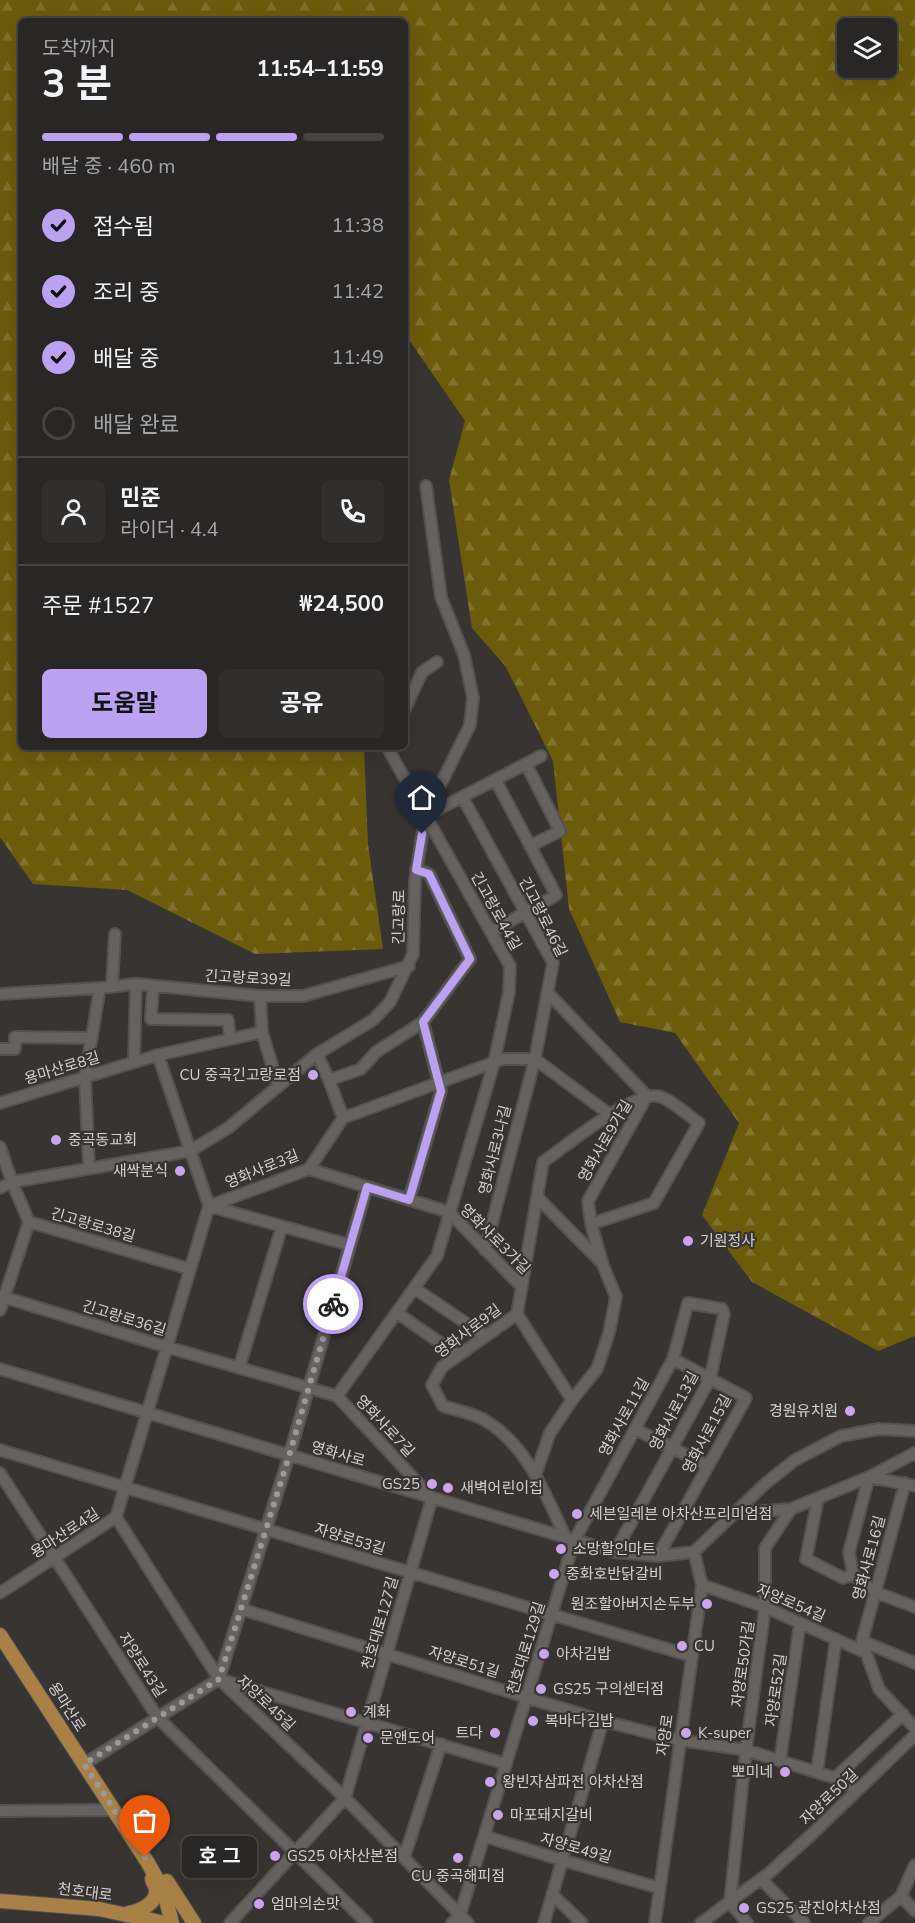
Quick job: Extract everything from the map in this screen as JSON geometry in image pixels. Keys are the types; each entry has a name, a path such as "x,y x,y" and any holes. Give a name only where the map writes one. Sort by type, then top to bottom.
{"main road":[{"name":"용마산로","path":"0,1635 148,1863 164,1892 172,1923"},
{"path":"124,1913 139,1910 154,1899 156,1889 148,1863"},
{"path":"148,1863 165,1878 194,1923"},
{"name":"천호대로","path":"0,1901 56,1904 124,1913 165,1923"}],"street":[{"name":"긴고랑로","path":"0,1188 12,1182 88,1167 190,1151 228,1128 316,1054 372,1020 390,1002 413,954 416,870 425,816 470,725 473,698 464,655 441,597 426,486"},
{"path":"408,703 422,672 437,662"},
{"name":"긴고랑로44길","path":"389,750 510,966 509,992 494,1063"},
{"path":"425,816 541,756"},
{"path":"526,764 560,831 530,846"},
{"path":"490,932 556,895 496,781"},
{"name":"긴고랑로46길","path":"463,798 553,963 535,1059"},
{"path":"329,1080 362,1069 376,1052 423,1022 470,959 429,874 416,870"},
{"path":"112,986 115,934"},
{"name":"긴고랑로39길","path":"0,994 136,984 260,996 303,996 409,966"},
{"path":"134,1062 136,984"},
{"path":"153,986 151,1019 228,1020 230,1038"},
{"path":"88,1167 85,1077 100,988"},
{"path":"548,993 647,1096 659,1096 699,1123 654,1203 591,1224"},
{"path":"260,996 262,1032 278,1085"},
{"path":"409,1200 441,1091 423,1022"},
{"name":"용마산로8길","path":"0,1103 158,1055 262,1032"},
{"path":"0,1049 15,1049 15,1037 92,1038"},
{"path":"316,1054 329,1080 343,1118 503,1059 535,1059 609,1114"},
{"path":"148,1413 209,1206 158,1055"},
{"name":"영화사로3나길","path":"485,1250 535,1059"},
{"name":"영화사로7길","path":"432,1498 337,1396 437,1256 448,1212 494,1063"},
{"name":"영화사로9길","path":"570,1540 536,1473 508,1437 481,1418 443,1406 432,1385 442,1367 517,1314 543,1162 609,1114 647,1096"},
{"name":"영화사로9가길","path":"536,1473 550,1433 572,1400 597,1369 609,1333 616,1297 603,1265 591,1224 588,1201 647,1096"},
{"name":"영화사로3길","path":"209,1206 309,1169 343,1118"},
{"name":"긴고랑로38길","path":"0,1147 29,1222 190,1269"},
{"name":"영화사로3가길","path":"309,1169 448,1212 522,1287"},
{"path":"84,1764 219,1679 289,1456 367,1187"},
{"path":"537,1197 603,1265"},
{"path":"209,1206 350,1245"},
{"path":"0,1311 2,1297 29,1222"},
{"path":"239,1368 282,1226"},
{"path":"414,1288 485,1336"},
{"name":"긴고랑로36길","path":"2,1297 337,1396"},
{"name":"영화사로11길","path":"570,1540 673,1359 688,1303"},
{"name":"영화사로13길","path":"615,1552 710,1379 724,1314 722,1309 688,1303"},
{"path":"396,1313 459,1355"},
{"path":"517,1314 572,1400"},
{"name":"영화사로15길","path":"658,1556 746,1398 673,1359"},
{"name":"영화사로","path":"1,1373 148,1413 615,1552 658,1556 694,1552"},
{"name":"용마산로4길","path":"0,1593 116,1517 148,1413"},
{"path":"635,1429 708,1466"},
{"path":"694,1552 766,1483 795,1460 841,1436 879,1429 915,1431"},
{"name":"자양로53길","path":"0,1450 691,1656"},
{"path":"734,1513 791,1509 869,1477 915,1452"},
{"name":"자양로43길","path":"0,1473 158,1718 367,1923"},
{"path":"869,1477 849,1552 853,1575 875,1592 914,1603"},
{"name":"영화사로16길","path":"862,1641 875,1592 910,1485 869,1477"},
{"name":"천호대로127길","path":"231,1923 345,1798 432,1498"},
{"name":"영화사로16길","path":"818,1498 806,1559 843,1578 853,1575"},
{"name":"자양로50가길","path":"730,1902 746,1750 765,1607 765,1548 791,1509"},
{"name":"자양로45길","path":"116,1517 219,1679 345,1798 460,1920"},
{"name":"천호대로129길","path":"460,1920 552,1615 570,1540"},
{"name":"자양로","path":"655,1923 702,1585 694,1552"},
{"name":"자양로54길","path":"702,1585 765,1607 866,1653"},
{"name":"자양로51길","path":"241,1610 603,1721 680,1740"},
{"name":"자양로52길","path":"780,1761 800,1623"},
{"path":"817,1772 836,1639"},
{"path":"862,1641 879,1689 915,1728"},
{"path":"862,1641 915,1663"},
{"path":"219,1679 506,1764"},
{"path":"835,1778 903,1714"},
{"path":"544,1923 603,1721"},
{"name":"자양로50길","path":"702,1923 761,1879 812,1835 915,1735"},
{"path":"680,1740 746,1750 835,1778 858,1790"},
{"path":"404,1858 441,1744"},
{"path":"0,1811 115,1810"},
{"name":"자양로49길","path":"484,1836 660,1888"},
{"path":"869,1923 901,1896 915,1865"},
{"path":"761,1879 804,1923"},
{"path":"552,1894 582,1923"},
{"path":"901,1896 915,1911"},
{"path":"730,1902 747,1923"}],"green space":[{"path":"0,0 915,0 915,1336 878,1351 752,1282 702,1215 739,1123 675,1033 620,1022 569,909 553,761 506,667 472,628 449,480 465,421 408,338 408,18 18,18 18,750 364,750 368,844 383,949 255,954 127,890 33,884 0,837"}],"way so far":[{"path":"145,1857 84,1764 219,1679 289,1456 333,1304"}],"place":[{"name":"CU 중곡긴고랑로점","path":"313,1075"},
{"name":"중곡동교회","path":"56,1140"},
{"name":"새싹분식","path":"180,1171"},
{"name":"기원정사","path":"688,1241"},
{"name":"경원유치원","path":"850,1411"},
{"name":"GS25","path":"432,1484"},
{"name":"새벽어린이집","path":"448,1488"},
{"name":"세븐일레븐 아차산프리미엄점","path":"577,1514"},
{"name":"소망할인마트","path":"561,1549"},
{"name":"중화호반닭갈비","path":"554,1574"},
{"name":"원조할아버지손두부","path":"707,1604"},
{"name":"CU","path":"682,1646"},
{"name":"아차김밥","path":"544,1654"},
{"name":"GS25 구의센터점","path":"541,1689"},
{"name":"계화","path":"351,1712"},
{"name":"복바다김밥","path":"533,1721"},
{"name":"트다","path":"495,1733"},
{"name":"K-super","path":"686,1733"},
{"name":"문앤도어","path":"368,1738"},
{"name":"뽀미네","path":"785,1772"},
{"name":"왕빈자삼파전 아차산점","path":"490,1782"},
{"name":"마포돼지갈비","path":"498,1815"},
{"name":"GS25 아차산본점","path":"275,1856"},
{"name":"호 그","path":"145,1857"},
{"name":"CU 중곡해피점","path":"458,1858"},
{"name":"엄마의손맛","path":"259,1904"},
{"name":"GS25 광진아차산점","path":"744,1908"}],"route":[{"path":"333,1304 367,1187 409,1200 441,1091 423,1022 470,959 429,874 416,870 422,834"}]}
